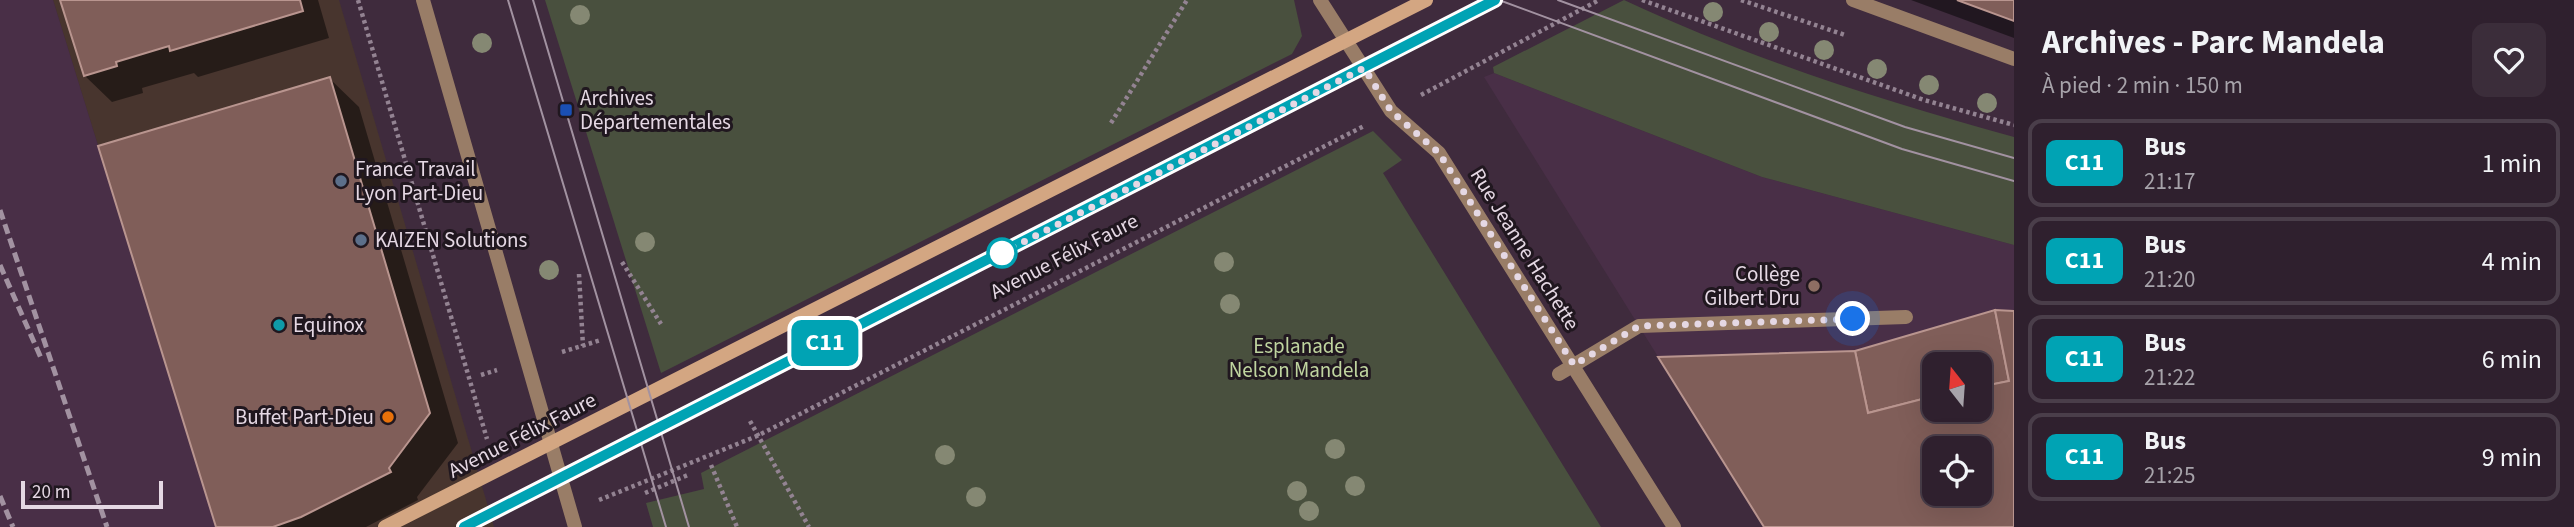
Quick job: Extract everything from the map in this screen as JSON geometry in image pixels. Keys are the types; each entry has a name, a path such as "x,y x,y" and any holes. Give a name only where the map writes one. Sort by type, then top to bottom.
{"main road":[{"name":"Avenue Félix Faure","path":"385,527 1426,0"}],"street":[{"path":"423,0 575,527"},
{"name":"Rue Jeanne Hachette","path":"1320,0 1391,111 1439,153 1674,527"},
{"name":"Avenue Félix Faure","path":"464,527 1495,0"},
{"path":"1853,0 2014,60"},
{"path":"1559,374 1639,326 1906,317"}],"path":[{"path":"358,0 497,471"},
{"path":"1105,133 1187,0"},
{"name":"Avenue Félix Faure","path":"570,511 757,436 1391,111 1599,0"},
{"path":"1642,0 1924,100 2014,125"},
{"path":"622,262 661,324"},
{"path":"579,274 583,346"},
{"path":"562,352 601,341"},
{"path":"481,375 498,370"},
{"path":"750,421 809,527"},
{"path":"711,465 737,527"},
{"path":"645,493 688,475"}],"shaded area":[{"path":"0,0 53,0 216,527 0,527"},
{"name":"Equinox","path":"53,0 339,0 494,527 216,527"},
{"name":"Collège Gilbert Dru","path":"1494,73 1762,177 2014,245 2014,527 1764,527 1484,77"}],"green space":[{"path":"545,0 1294,0 1302,36 1292,54 661,373"},
{"path":"1624,0 1719,41 1816,77 2014,137 2014,245 1762,177 1494,73 1493,67"},
{"name":"Esplanade Nelson Mandela","path":"1373,131 1402,160 1383,173 1601,527 653,527 646,503 704,489 701,473"}],"building":[{"path":"60,0 300,0 303,11 170,51 169,46 116,62 117,66 84,76"},
{"path":"1957,0 2014,0 2014,21"},
{"name":"Equinox","path":"330,77 430,413 389,468 391,472 301,517 273,527 216,527 98,146"},
{"path":"1995,310 2009,381 1992,384 1992,352 1922,352 1922,399 1868,413 1855,351"},
{"path":"1995,310 2014,311 2014,527 1764,527 1658,357 1855,351 1868,413 1922,399 1922,422 1992,422 1992,384 2009,381"}],"tram line":[{"path":"508,0 666,527"},
{"path":"533,0 689,527"},
{"path":"1499,0 1902,149 2014,181"},
{"path":"1558,0 1905,127 2014,158"}],"railway":[{"path":"0,210 107,527"},
{"path":"0,265 41,358"},
{"path":"0,496 13,527"}],"bus line":[{"name":"C11","path":"464,527 1495,0"}],"place":[{"name":"Archives Départementales","path":"566,110"},
{"name":"France Travail Lyon Part-Dieu","path":"341,181"},
{"name":"KAIZEN Solutions","path":"361,240"},
{"name":"Collège Gilbert Dru","path":"1814,286"},
{"name":"Equinox","path":"279,325"},
{"name":"Buffet Part-Dieu","path":"388,417"}],"route":[{"path":"1002,253 1364,68 1391,111 1439,153 1574,365 1639,326 1853,319"}]}
